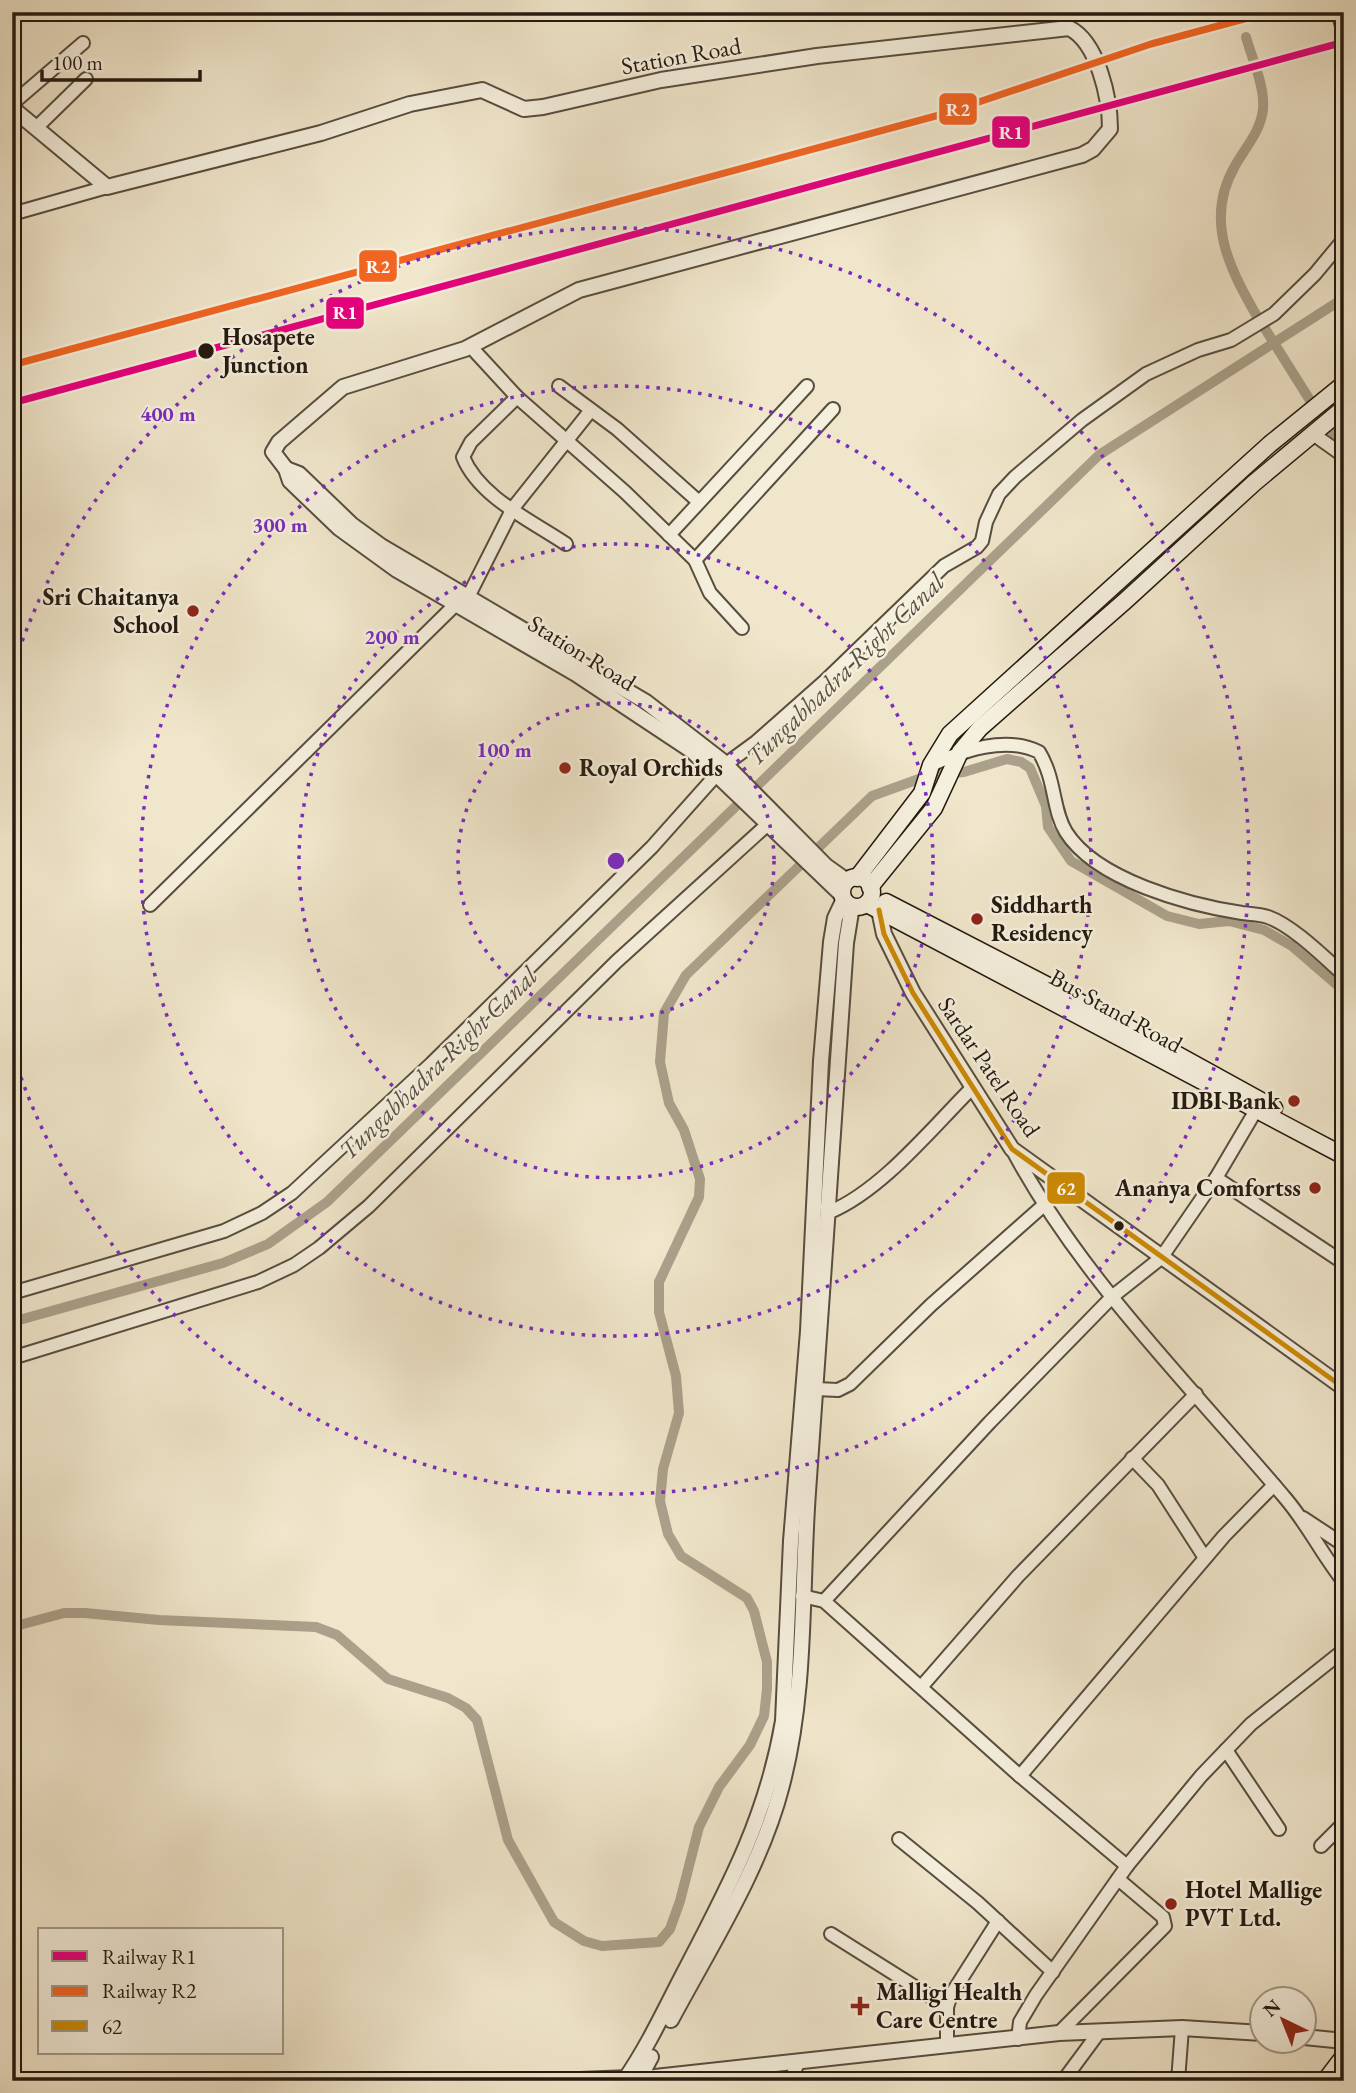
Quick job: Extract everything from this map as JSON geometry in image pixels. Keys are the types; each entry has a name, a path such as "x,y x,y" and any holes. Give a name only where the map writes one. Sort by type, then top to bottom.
{"main road":[{"path":"859,895 922,793 931,767 950,734 1269,444 1344,384"},
{"path":"859,895 938,803 957,757 980,727 1344,408"},
{"name":"Bus Stand Road","path":"859,895 1118,1022 1344,1156"},
{"name":"Bus Stand Road","path":"1259,1106 1344,1143"},
{"path":"1325,2081 1344,2056"}],"street":[{"path":"1338,12 1344,33"},
{"name":"Station Road","path":"107,187 321,133 410,104 482,90 524,109 661,80 817,55 1069,28 1086,39 1110,104 1110,129 1093,149 1082,155 579,289 470,346 343,387 276,446 275,455 286,469 299,474 352,525 462,603 646,702 724,771"},
{"path":"83,43 12,106 107,187"},
{"path":"36,128 86,79"},
{"path":"12,214 107,187"},
{"path":"12,1293 224,1231 244,1223 284,1199 431,1064 652,847 724,771 825,681 944,566 977,547 982,541 986,522 999,494 1048,448 1146,374 1188,354 1231,340 1274,314 1315,274 1344,239"},
{"path":"470,346 517,397 695,560 710,593 742,628"},
{"path":"559,386 592,410 699,502"},
{"path":"669,535 807,386"},
{"path":"517,397 471,442 463,457 476,478 513,508 566,544"},
{"path":"695,560 833,409"},
{"path":"150,905 462,603 513,508 592,410"},
{"path":"1313,434 1344,456"},
{"path":"931,767 957,757 1015,745 1039,752 1051,773 1067,832 1093,858 1130,880 1174,897 1268,917 1285,926 1344,975"},
{"path":"724,771 822,870 859,895"},
{"path":"12,1359 229,1293 293,1265 319,1248 369,1206 767,816"},
{"path":"640,2079 730,1911 764,1841 782,1785 790,1746 797,1699 846,943 859,895"},
{"path":"640,2079 660,2022 744,1853 767,1797 777,1759 783,1721 796,1464 808,1331 821,1061 831,942 835,918 859,895"},
{"name":"Sardar Patel Road","path":"859,895 884,934 913,993 1012,1149 1344,1388"},
{"path":"830,1212 852,1203 972,1088"},
{"path":"824,1601 990,1422 1113,1296 1161,1258 1216,1178 1259,1106"},
{"path":"1012,1149 1044,1205 1113,1296 1274,1485 1342,1575"},
{"path":"1216,1178 1344,1263"},
{"path":"817,1389 838,1390 850,1384 931,1305 1044,1205"},
{"path":"922,1686 1018,1576 1196,1394"},
{"path":"1132,1458 1158,1485 1205,1558"},
{"path":"1020,1776 1205,1558 1274,1485"},
{"path":"1298,1515 1344,1545"},
{"path":"802,1596 824,1601 1020,1776 1127,1866"},
{"path":"1018,2039 1020,2022 1052,1972 1118,1878 1163,1820 1251,1724 1344,1650"},
{"path":"1226,1750 1279,1829"},
{"path":"1321,1846 1344,1823"},
{"path":"899,1839 998,1921 1052,1972"},
{"path":"1059,2033 1165,1926 1163,1917 1118,1878"},
{"path":"947,2044 947,2007 954,1989 998,1921"},
{"path":"831,1934 947,2007"},
{"path":"555,2081 640,2079 1059,2033 1182,2028 1248,2032"},
{"path":"1178,2081 1182,2028"},
{"path":"1063,2081 1100,2031"},
{"path":"1318,2038 1344,2041"},
{"path":"790,2081 798,2063"}],"waterway":[{"path":"1246,37 1260,82 1262,117 1226,186 1221,206 1221,226 1231,264 1259,320"},
{"name":"Tungabhadra Right Canal","path":"12,1322 223,1263 268,1244 327,1202 1099,455 1344,298"},
{"path":"1264,327 1313,405"},
{"path":"1331,431 1344,440"},
{"path":"12,1627 64,1613 85,1613 159,1620 316,1627 337,1635 388,1679 448,1698 466,1708 477,1720 508,1840 554,1922 584,1941 602,1946 659,1942 670,1929 680,1901 699,1827 719,1787 750,1745 764,1716 767,1689 767,1662 754,1611 747,1598 681,1556 668,1534 660,1501 663,1469 679,1413 676,1376 659,1312 659,1282 699,1197 700,1179 684,1130 669,1103 660,1062 664,1013 686,975 872,796 927,776 964,772 1007,759 1021,762 1030,768 1046,806 1048,827 1071,861 1167,916 1199,924 1229,921 1264,930 1292,946 1344,991"}],"rail line":[{"name":"R2","path":"12,365 943,114 1151,44 1270,12"},
{"name":"R1","path":"12,403 1344,42"}],"transit line":[{"name":"62","path":"879,910 884,934 913,993 1012,1149 1344,1388"}],"place":[{"name":"Hosapete Junction","path":"206,351"},
{"name":"Sri Chaitanya School","path":"193,611"},
{"name":"Royal Orchids","path":"565,768"},
{"name":"Siddharth Residency","path":"977,919"},
{"name":"IDBI Bank","path":"1294,1101"},
{"name":"Ananya Comfortss","path":"1315,1188"},
{"name":"Hotel Mallige PVT Ltd.","path":"1171,1904"},
{"name":"Malligi Health Care Centre","path":"860,2006"}]}
